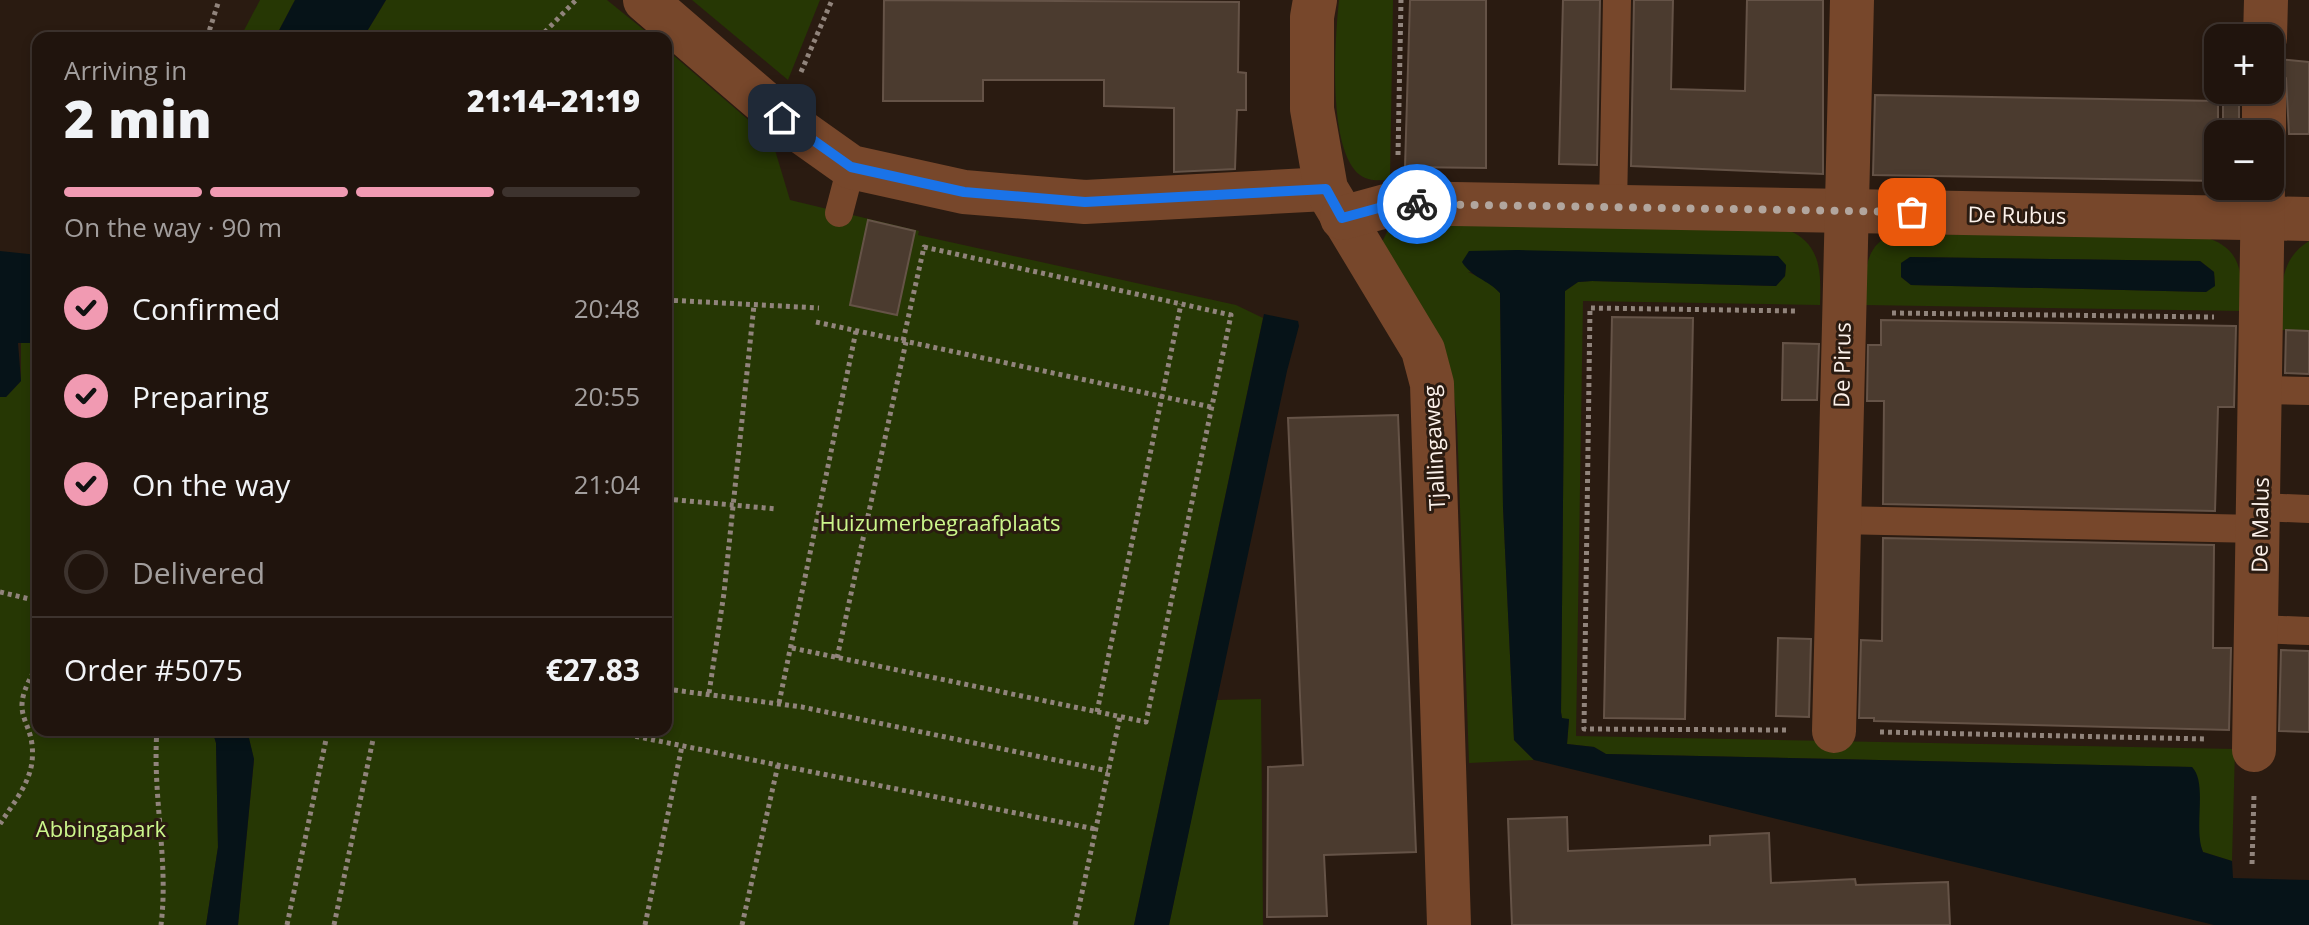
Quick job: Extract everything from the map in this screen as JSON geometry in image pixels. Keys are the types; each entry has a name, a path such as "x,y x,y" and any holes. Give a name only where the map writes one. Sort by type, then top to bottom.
{"street":[{"path":"645,0 782,118 851,167"},
{"name":"Tjallingaweg","path":"1315,0 1312,17 1312,109 1334,204 1423,350 1432,384 1449,925"},
{"name":"De Pirus","path":"1834,731 1852,0"},
{"path":"2265,24 2266,0"},
{"name":"De Rubus","path":"851,167 964,192 1085,202 1397,203 1848,211 2263,202 2309,219"},
{"name":"De Malus","path":"2254,750 2263,202"}],"lane":[{"path":"1613,207 1617,0"},
{"path":"839,213 851,167"},
{"path":"2262,390 2309,391"},
{"path":"1838,520 2259,518 2309,509"},
{"path":"2257,629 2309,631"}],"path":[{"path":"209,32 219,0"},
{"path":"545,32 576,0"},
{"path":"782,118 832,0"},
{"path":"1397,203 1401,0"},
{"path":"792,648 837,658 1146,722 1231,315 924,247 837,658"},
{"path":"672,300 819,308"},
{"path":"1097,712 1181,304"},
{"path":"709,693 734,503 754,305"},
{"path":"816,322 1211,407"},
{"path":"779,703 856,331"},
{"path":"672,499 777,509"},
{"path":"0,592 32,600"},
{"path":"0,824 27,781 32,760 20,697 32,676"},
{"path":"672,690 779,703 1108,771"},
{"path":"1075,925 1120,717"},
{"path":"157,736 154,771 165,896 161,925"},
{"path":"287,925 327,736"},
{"path":"334,925 374,736"},
{"path":"633,736 1095,829"},
{"path":"645,925 682,746"},
{"path":"2252,864 2254,750"},
{"path":"742,925 778,765"}],"green space":[{"path":"260,0 295,0 278,32 243,32"},
{"path":"386,0 607,0 647,32 367,32"},
{"path":"692,0 820,0 788,80"},
{"path":"1339,0 1393,0 1390,180 1371,180 1360,175 1349,162 1342,142 1335,65"},
{"name":"Huizumerbegraafplaats","path":"672,54 772,140 790,200 919,231 918,235 1236,305 1263,318 1134,925 238,925 254,760 248,736 672,736"},
{"path":"1391,224 1788,230 1807,243 1817,261 1820,305 1583,301 1576,736 2235,749 2232,861 2203,852 2198,831 2199,787 2192,767 1606,754 1594,747 1567,744 1569,720 1562,719 1561,712 1565,291 1578,282 1592,281 1776,286 1785,276 1786,265 1468,272 1490,282 1500,293 1503,507 1514,740 1534,760 1469,763 1457,422 1452,378 1382,242"},
{"path":"1893,234 2204,237 2227,248 2234,256 2241,275 2242,311 1865,305 1867,264 1875,246","holes":["1910,257 2200,261 2214,272 2215,285 2206,292 1911,285 1901,277 1902,263"]},
{"path":"2309,241 2309,331 2281,330 2286,269 2298,249"},
{"name":"Abbingapark","path":"21,340 32,342 32,736 214,736 218,847 206,925 0,925 0,397 6,397 21,381"},
{"path":"1261,699 1263,925 1169,925 1216,700"}],"shaded area":[{"path":"295,0 386,0 367,32 278,32"},
{"path":"0,251 32,254 32,343 18,343 21,381 6,397 0,397"},
{"path":"1469,251 1778,256 1786,265 1785,276 1776,286 1592,281 1578,282 1565,291 1561,712 1562,718 1569,719 1567,744 1594,747 1606,754 2192,767 2199,784 2199,831 2203,852 2232,861 2233,878 2309,880 2309,925 2214,925 1534,760 1514,740 1503,507 1500,293 1462,262"},
{"path":"1910,257 2200,261 2214,272 2215,286 2206,292 1911,285 1901,277 1901,263"},
{"path":"1264,314 1298,321 1299,326 1169,925 1134,925"},
{"path":"214,736 248,736 254,759 238,925 206,925 218,847"}],"building":[{"path":"884,0 1239,2 1238,72 1246,73 1246,110 1237,110 1235,169 1174,172 1174,108 1104,106 1104,80 983,80 983,101 883,101"},
{"path":"1410,0 1486,0 1486,168 1405,167"},
{"path":"1563,0 1600,0 1597,165 1559,164"},
{"path":"1634,0 1673,0 1671,89 1745,91 1747,0 1823,0 1823,174 1631,166"},
{"path":"2284,60 2309,62 2309,134 2289,134"},
{"path":"1875,95 2204,101 2204,104 2218,104 2218,120 2204,120 2204,181 1873,175"},
{"path":"2223,104 2239,104 2239,120 2223,120"},
{"path":"868,220 915,231 897,315 850,305"},
{"path":"1612,317 1693,318 1685,719 1604,718"},
{"path":"1881,320 2236,326 2234,407 2218,407 2215,511 1883,504 1884,401 1867,401 1868,345 1881,345"},
{"path":"2286,330 2309,331 2309,374 2285,373"},
{"path":"1783,343 1819,344 1817,400 1782,400"},
{"path":"1398,415 1416,852 1324,855 1327,916 1267,917 1268,767 1303,765 1288,418"},
{"path":"1883,538 2214,545 2213,648 2231,648 2229,730 1874,721 1874,718 1859,718 1861,640 1882,641"},
{"path":"1778,638 1811,639 1809,717 1776,716"},
{"path":"2281,650 2309,651 2309,732 2279,731"},
{"path":"1567,817 1568,851 1710,845 1710,836 1769,833 1771,883 1855,879 1856,885 1948,882 1950,925 1512,925 1508,819"}],"way so far":[{"path":"1417,204 1912,212"}],"route":[{"path":"782,118 851,167 964,192 1085,202 1326,189 1342,218 1397,203 1417,204"}]}
